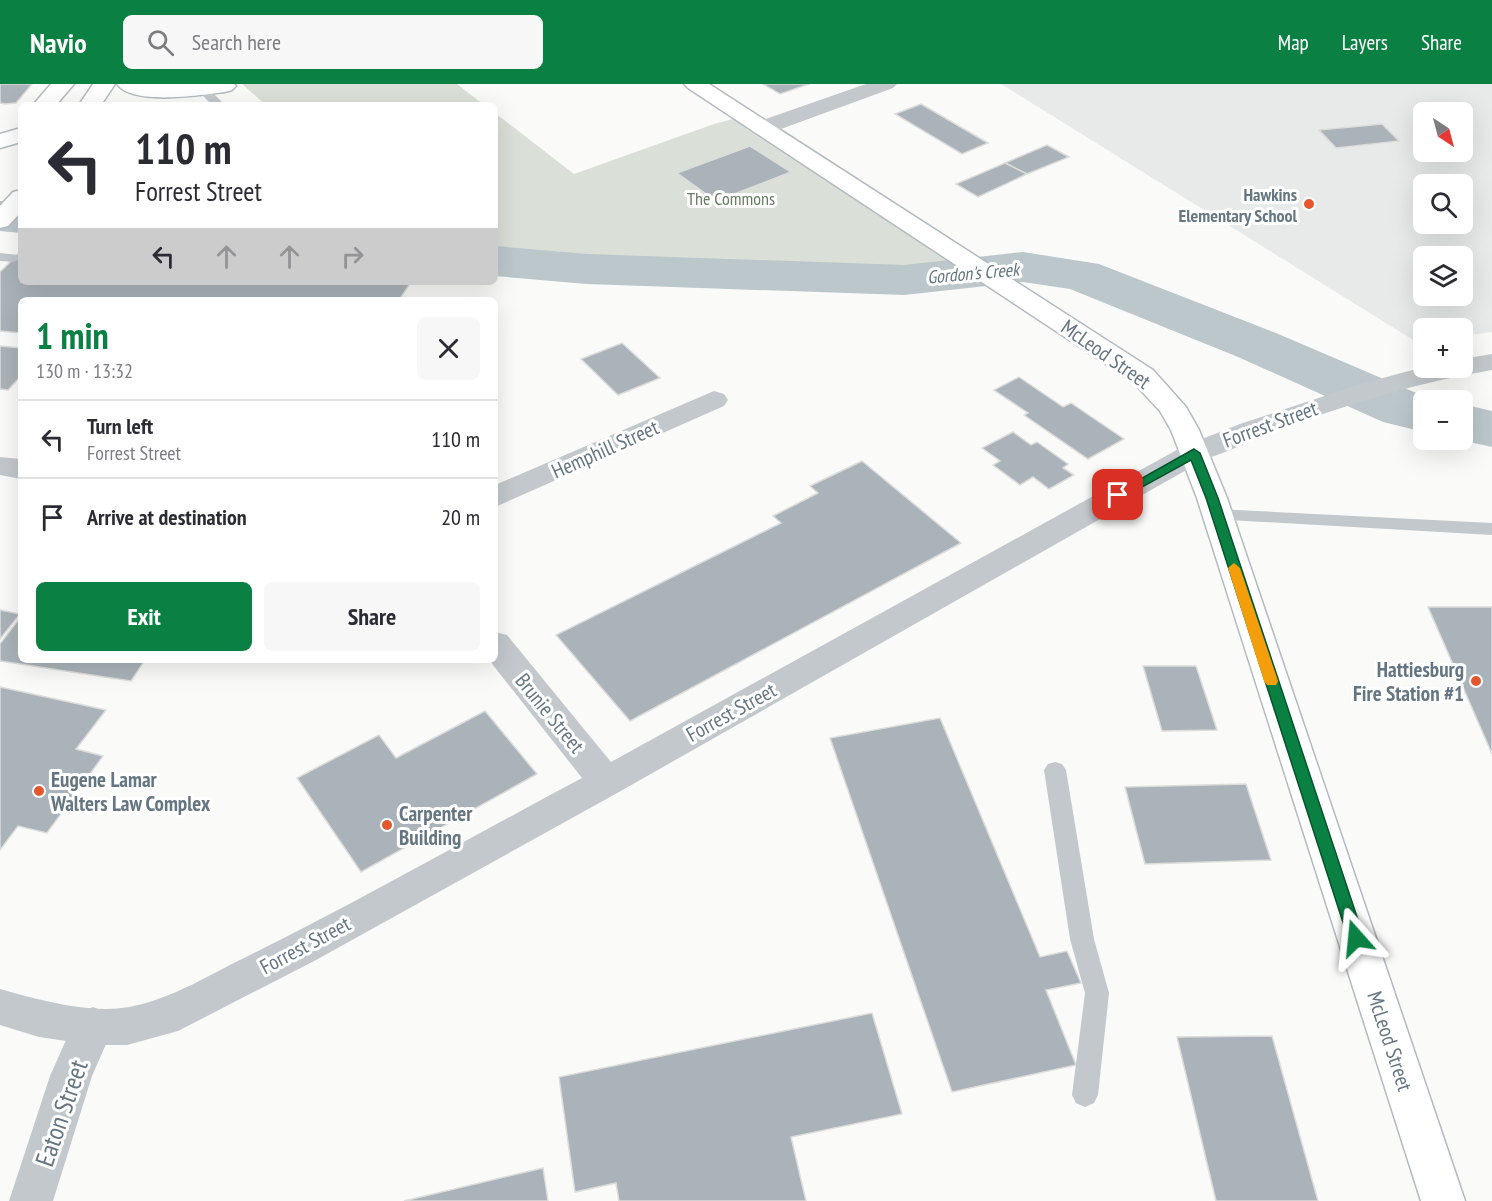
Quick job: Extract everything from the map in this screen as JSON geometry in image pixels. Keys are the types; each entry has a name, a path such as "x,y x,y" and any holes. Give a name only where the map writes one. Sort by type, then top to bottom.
{"main road":[{"path":"47,102 63,84"},
{"path":"92,102 104,84"},
{"path":"128,84 160,91 221,92"},
{"name":"McLeod Street","path":"695,84 954,255 1143,376 1172,407 1194,453 1217,515 1443,1201"},
{"path":"172,102 221,92"},
{"path":"0,141 18,136"},
{"path":"0,150 18,153"},
{"path":"0,222 18,201"}],"street":[{"path":"762,128 886,84"},
{"name":"Forrest Street","path":"1473,365 1492,362"},
{"name":"Forrest Street","path":"0,1008 39,1018 93,1026 127,1026 163,1018 302,948 606,782 1194,453 1242,431 1413,377"},
{"name":"Hemphill Street","path":"498,496 714,400"},
{"path":"0,466 18,469"},
{"name":"Brunie Street","path":"498,648 606,782"},
{"name":"Eaton Street","path":"31,1201 71,1076 93,1026"}],"lane":[{"path":"1217,515 1492,529"},
{"path":"1055,770 1082,939 1097,993 1085,1095"}],"shaded area":[{"name":"Hawkins Elementary School","path":"1001,84 1492,84 1492,332 1473,335 1473,318 1413,318 1413,340"}],"green space":[{"path":"242,84 457,84 480,102 263,102"},
{"name":"The Commons","path":"498,115 574,174 714,124 744,116 986,271 904,280 587,269 498,261"}],"building":[{"path":"0,84 32,84 16,103 5,104 0,103"},
{"path":"763,84 809,84 780,94"},
{"path":"921,104 988,143 962,154 895,114"},
{"path":"1382,124 1399,141 1336,148 1319,130"},
{"path":"1047,145 1069,157 1027,174 1005,163"},
{"path":"750,146 791,172 716,201 677,173"},
{"path":"1005,163 1027,174 978,197 956,184"},
{"path":"18,254 18,285 409,285 401,297 18,297 18,333 0,331 0,272"},
{"path":"622,343 660,378 618,395 581,359"},
{"path":"0,346 18,348 18,379 8,390 0,389"},
{"path":"1019,377 1063,407 1071,403 1124,439 1088,459 1024,415 1028,413 994,390"},
{"path":"1013,432 1031,445 1037,442 1068,464 1063,468 1074,475 1049,489 1033,477 1020,485 993,465 1000,461 982,448"},
{"path":"862,461 961,543 630,721 556,635 781,523 773,516 818,493 810,486"},
{"name":"Hattiesburg Fire Station #1","path":"1428,607 1492,607 1492,754"},
{"path":"0,610 18,614 18,616 0,639"},
{"path":"18,620 18,663 143,663 131,681 0,661 0,644"},
{"path":"1143,666 1196,666 1217,730 1162,731"},
{"name":"Eugene Lamar Walters Law Complex","path":"0,687 106,710 76,749 103,756 47,833 18,826 0,850"},
{"name":"Carpenter Building","path":"485,711 537,774 361,872 297,778 379,735 396,758"},
{"path":"940,718 1040,957 1067,951 1081,983 1046,990 1076,1065 952,1092 830,738"},
{"path":"1246,784 1271,860 1145,864 1125,787"},
{"path":"872,1013 902,1114 791,1137 806,1201 619,1201 616,1183 575,1192 559,1077"},
{"path":"1272,1036 1318,1201 1216,1201 1177,1037"},
{"path":"543,1168 548,1201 404,1201"}],"waterway":[{"name":"Gordon's Creek","path":"0,216 18,218"},
{"name":"Gordon's Creek","path":"498,261 587,269 904,280 1023,267 1081,275 1257,345 1413,411"},
{"name":"Gordon's Creek","path":"1473,425 1492,429"}],"slow traffic":[{"path":"1234,568 1271,681"}],"place":[{"name":"Hawkins Elementary School","path":"1309,204"},
{"name":"Hattiesburg Fire Station #1","path":"1476,681"},
{"name":"Eugene Lamar Walters Law Complex","path":"39,791"},
{"name":"Carpenter Building","path":"387,825"}],"route":[{"path":"1118,495 1194,453 1212,498 1356,938"}]}
